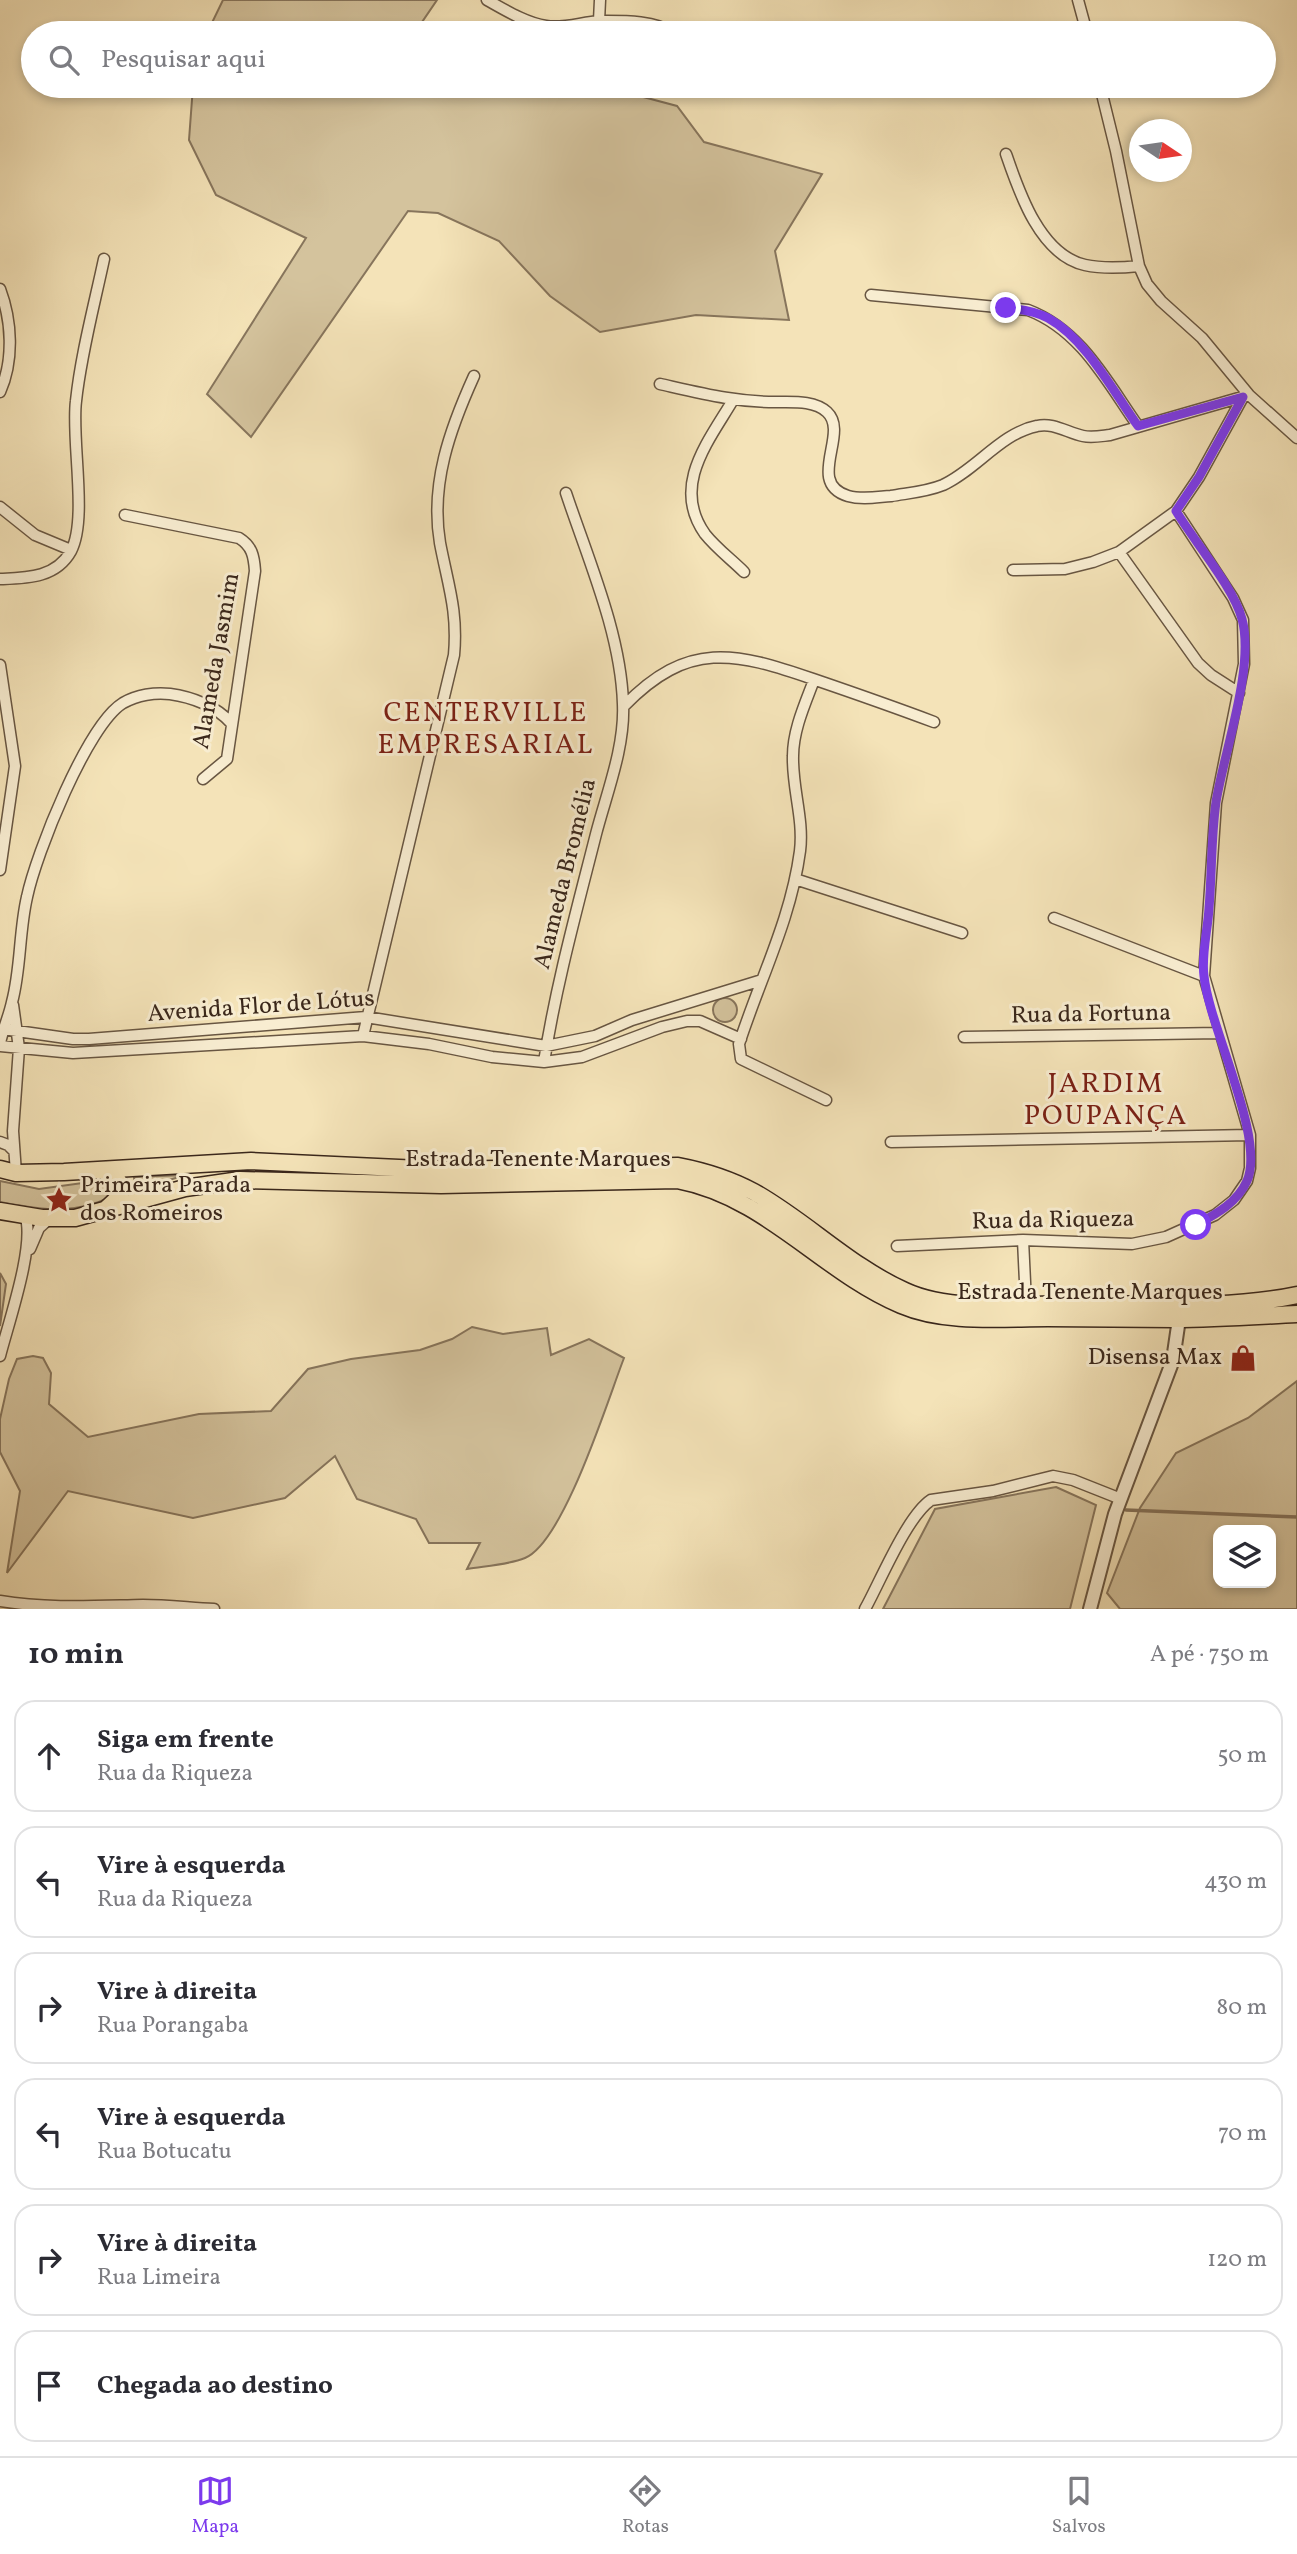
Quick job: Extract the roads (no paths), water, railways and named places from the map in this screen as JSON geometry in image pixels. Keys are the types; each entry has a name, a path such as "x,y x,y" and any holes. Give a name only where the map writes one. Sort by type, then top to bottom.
{"main road":[{"name":"Estrada Tenente Marques","path":"8,1171 102,1170 251,1161 442,1170 678,1166 703,1171 754,1192 867,1271 907,1293 948,1303 1180,1306 1297,1294"},
{"path":"102,1170 119,1179 122,1186 121,1194 104,1210"},
{"name":"Estrada Tenente Marques","path":"0,1211 50,1218 75,1218 206,1184 240,1180 441,1185 677,1180 699,1185 748,1206 860,1283 916,1311 967,1317 1179,1319 1297,1314"}],"street":[{"path":"487,0 529,21"},
{"path":"599,21 600,0"},
{"path":"1079,0 1084,21"},
{"path":"1103,98 1139,266 1147,284 1161,301 1202,338 1246,396 1297,438"},
{"path":"1006,154 1035,224 1067,258 1083,265 1112,268 1139,266"},
{"path":"0,579 29,578 50,572 72,550 77,506 75,404 104,259"},
{"path":"0,289 9,323 10,343 0,392"},
{"path":"871,295 1028,310 1047,317 1078,342 1138,426"},
{"path":"363,1036 454,655 456,619 440,542 438,489 450,437 474,376"},
{"path":"660,384 733,400 800,402 827,412 835,429 828,468 830,478 834,486 846,496 862,498 920,491 943,485 1007,440 1036,426 1046,425 1091,438 1246,396"},
{"path":"1013,570 1065,569 1093,562 1119,552 1176,511 1246,396"},
{"path":"733,400 695,467 690,489 691,505 707,536 744,572"},
{"name":"Alameda Bromélia","path":"544,1062 580,896 616,759 624,706 619,667 605,610 566,494"},
{"path":"0,507 35,535 72,550"},
{"name":"Rua da Riqueza","path":"897,1246 1023,1240 1132,1244 1166,1237 1216,1215 1234,1200 1247,1181 1250,1168 1250,1135 1203,976 1216,803 1239,692 1245,643 1242,620 1234,598 1176,511"},
{"name":"Alameda Jasmim","path":"125,515 227,535 246,543 251,549 255,571 226,759 203,779"},
{"path":"1119,552 1198,663 1211,675 1239,692"},
{"path":"624,706 655,679 682,665 703,658 729,656 754,660 934,722"},
{"path":"0,665 15,766 13,796 0,870"},
{"path":"814,680 793,748 801,831 795,879 786,919 741,1039 741,1059 826,1100"},
{"path":"0,1045 13,1001 22,923 34,869 52,821 82,758 107,717 123,703 141,695 162,693 186,696 225,715 231,723"},
{"path":"795,879 962,933"},
{"path":"1054,918 1203,976"},
{"name":"Avenida Flor de Lótus","path":"3,1029 89,1039 366,1017 546,1046 594,1036 632,1020 762,980"},
{"path":"8,1171 14,1151 19,1048 13,1001"},
{"name":"Avenida Flor de Lótus","path":"0,1045 74,1053 363,1036 429,1044 492,1057 544,1062 582,1057 662,1027 687,1021 700,1021 741,1039"},
{"name":"Rua da Fortuna","path":"964,1037 1219,1033"},
{"path":"891,1142 1250,1135"},
{"path":"0,1142 14,1151"},
{"path":"0,1356 22,1269 28,1232 25,1215"},
{"path":"22,1269 36,1234 50,1218"},
{"path":"1023,1240 1026,1303"},
{"path":"1090,1609 1121,1499 1173,1360 1179,1319"},
{"path":"865,1609 914,1520 931,1500 993,1491 1053,1476 1073,1480 1121,1499"},
{"path":"0,1601 78,1608 145,1605 215,1609"}],"waterway":[{"path":"1126,1510 1297,1517"}],"place":[{"name":"Primeira Parada dos Romeiros","path":"59,1200"},
{"name":"Disensa Max","path":"1243,1358"}],"district":[{"name":"CENTERVILLE EMPRESARIAL","path":"486,729"},
{"name":"JARDIM POUPANÇA","path":"1106,1100"}]}
